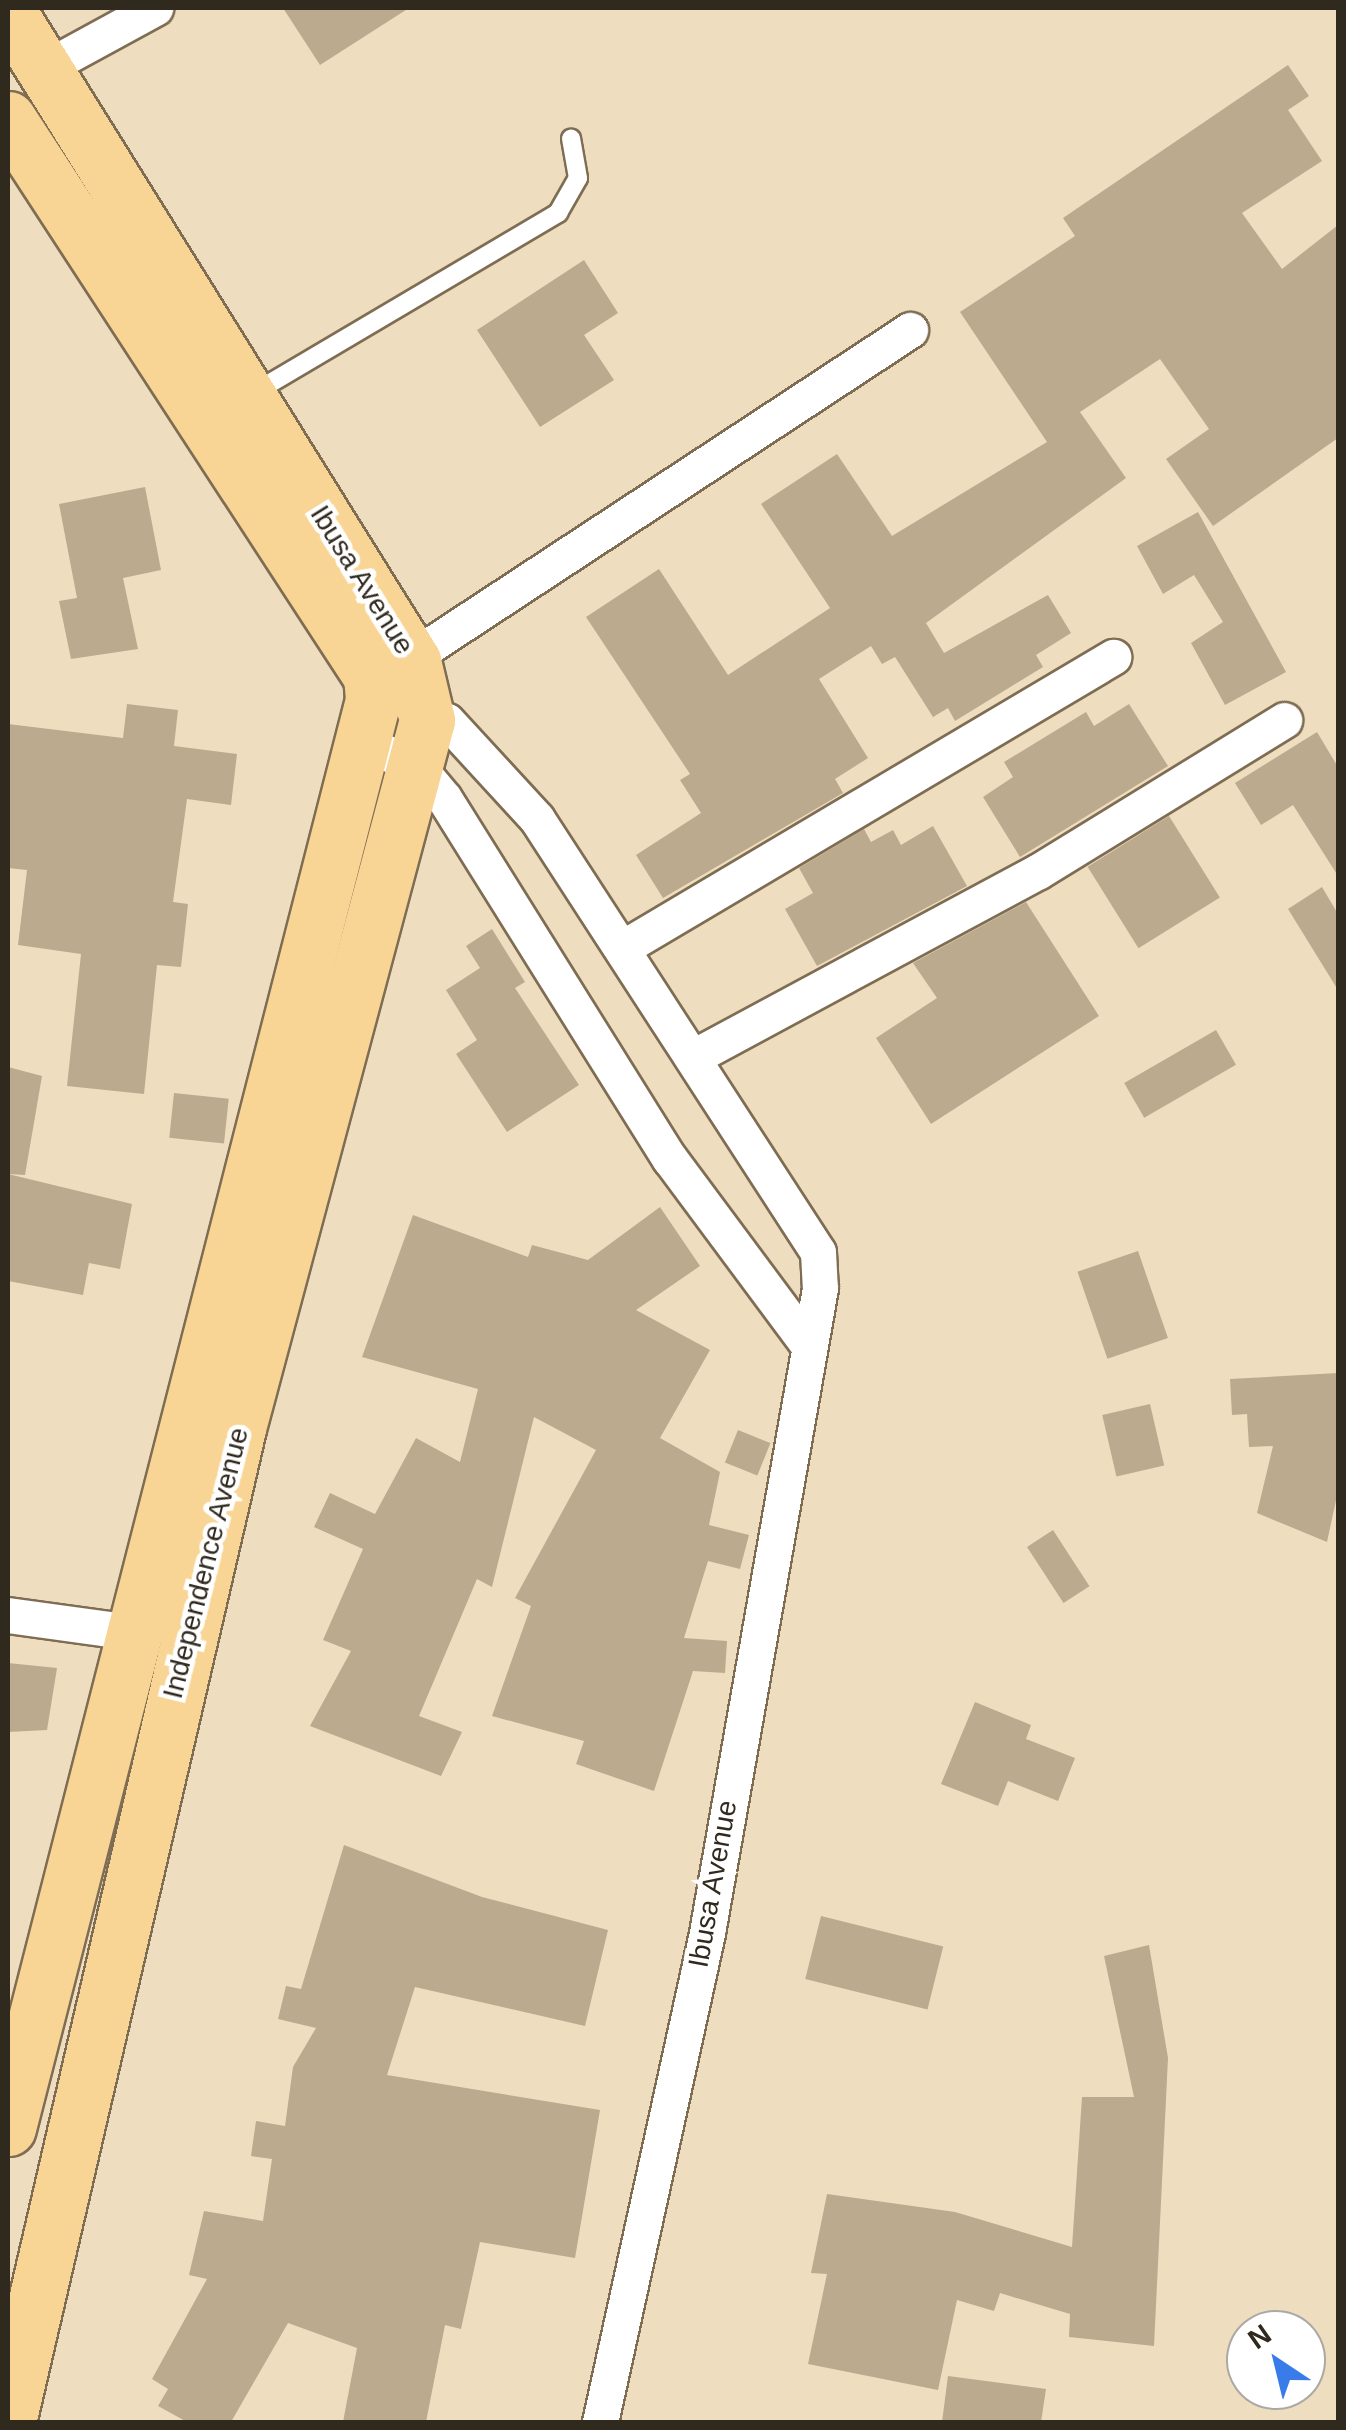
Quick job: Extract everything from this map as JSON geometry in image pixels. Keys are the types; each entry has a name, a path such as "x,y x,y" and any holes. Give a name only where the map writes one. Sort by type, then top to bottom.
{"main road":[{"name":"Ibusa Avenue","path":"8,11 248,397 390,698"},
{"name":"Ibusa Avenue","path":"8,119 390,698"},
{"name":"Independence Avenue","path":"8,2422 238,1428 418,767 390,698"},
{"name":"Independence Avenue","path":"8,2128 283,1022 390,698"}],"street":[{"path":"44,70 155,8"},
{"path":"390,698 910,330"},
{"path":"624,947 1114,658"},
{"name":"Ibusa Avenue","path":"390,698 490,761 698,1055 818,1252 820,1288 806,1341 707,1932 600,2422"},
{"path":"698,1055 1039,870 1284,720"},
{"path":"418,767 670,1159 806,1341"},
{"path":"8,1615 131,1632"}],"lane":[{"path":"248,397 558,213 578,178 571,139"}],"building":[{"path":"283,8 409,8 320,65"},
{"path":"1288,65 1309,96 1288,110 1322,161 1242,213 1282,269 1338,225 1338,438 1213,526 1166,459 1209,429 1160,359 1080,412 1126,478 926,623 944,653 1048,595 1071,633 1036,655 1043,667 955,721 948,708 933,717 895,657 882,664 871,646 819,679 868,758 835,779 843,793 663,898 636,855 701,813 680,780 690,774 586,617 659,569 728,675 830,608 761,504 837,454 892,536 1047,442 960,312 1075,236 1063,218"},
{"path":"584,260 618,313 584,335 614,380 540,427 477,330"},
{"path":"145,487 161,570 123,578 138,649 71,659 59,601 77,598 59,504"},
{"path":"1198,512 1286,672 1225,705 1191,643 1223,622 1194,575 1163,594 1137,546"},
{"path":"127,704 178,710 174,746 237,754 231,805 187,799 173,902 188,904 181,967 157,965 144,1094 67,1086 81,954 18,945 27,870 8,868 8,724 123,738"},
{"path":"1129,704 1168,766 1020,857 983,797 1013,777 1004,762 1086,712 1094,726"},
{"path":"1317,732 1338,767 1338,876 1293,805 1261,825 1235,783"},
{"path":"1169,816 1220,897 1138,948 1088,867"},
{"path":"933,826 967,886 817,966 785,909 813,893 799,868 864,829 871,842 893,830 901,845"},
{"path":"1322,887 1338,914 1338,990 1288,909"},
{"path":"1026,902 1099,1016 931,1124 876,1038 937,998 913,963"},
{"path":"492,929 525,982 515,988 579,1085 507,1132 456,1054 477,1040 446,990 480,968 466,946"},
{"path":"1216,1030 1236,1065 1144,1118 1124,1083"},
{"path":"8,1067 42,1076 25,1175 8,1174"},
{"path":"174,1093 229,1099 224,1144 169,1138"},
{"path":"8,1174 132,1204 120,1269 89,1263 83,1295 8,1281"},
{"path":"660,1207 700,1266 636,1310 710,1350 660,1438 720,1472 709,1525 749,1535 740,1569 708,1561 684,1638 727,1641 725,1673 693,1671 654,1791 576,1764 584,1741 492,1716 531,1606 515,1598 596,1450 534,1417 492,1587 477,1579 419,1716 462,1732 441,1776 310,1726 351,1651 323,1640 363,1549 314,1527 330,1493 375,1514 416,1438 460,1462 478,1389 362,1357 413,1215 528,1257 532,1245 588,1260"},
{"path":"1138,1251 1168,1338 1107,1359 1077,1272"},
{"path":"1338,1373 1338,1491 1327,1542 1257,1513 1273,1446 1249,1447 1247,1414 1232,1415 1230,1379"},
{"path":"1150,1404 1164,1465 1116,1476 1102,1415"},
{"path":"738,1430 770,1443 757,1476 725,1462"},
{"path":"1053,1530 1089,1586 1063,1603 1027,1547"},
{"path":"8,1663 57,1668 47,1730 8,1732"},
{"path":"975,1702 1031,1725 1026,1739 1075,1758 1058,1801 1008,1781 998,1806 941,1784"},
{"path":"344,1845 482,1897 608,1930 585,2026 415,1987 387,2075 600,2110 575,2258 480,2242 461,2329 445,2325 426,2422 343,2422 357,2348 288,2323 231,2422 187,2422 158,2406 168,2389 152,2379 207,2279 189,2275 204,2211 263,2221 272,2159 251,2156 256,2121 285,2126 293,2067 316,2028 278,2019 286,1986 301,1989"},
{"path":"821,1916 943,1946 928,2010 805,1979"},
{"path":"1149,1945 1168,2058 1154,2346 1069,2337 1070,2314 1000,2293 994,2311 957,2300 938,2390 808,2364 827,2274 811,2273 827,2194 955,2212 1072,2247 1082,2097 1134,2097 1104,1956"},
{"path":"948,2376 1046,2389 1041,2422 942,2422"}]}
